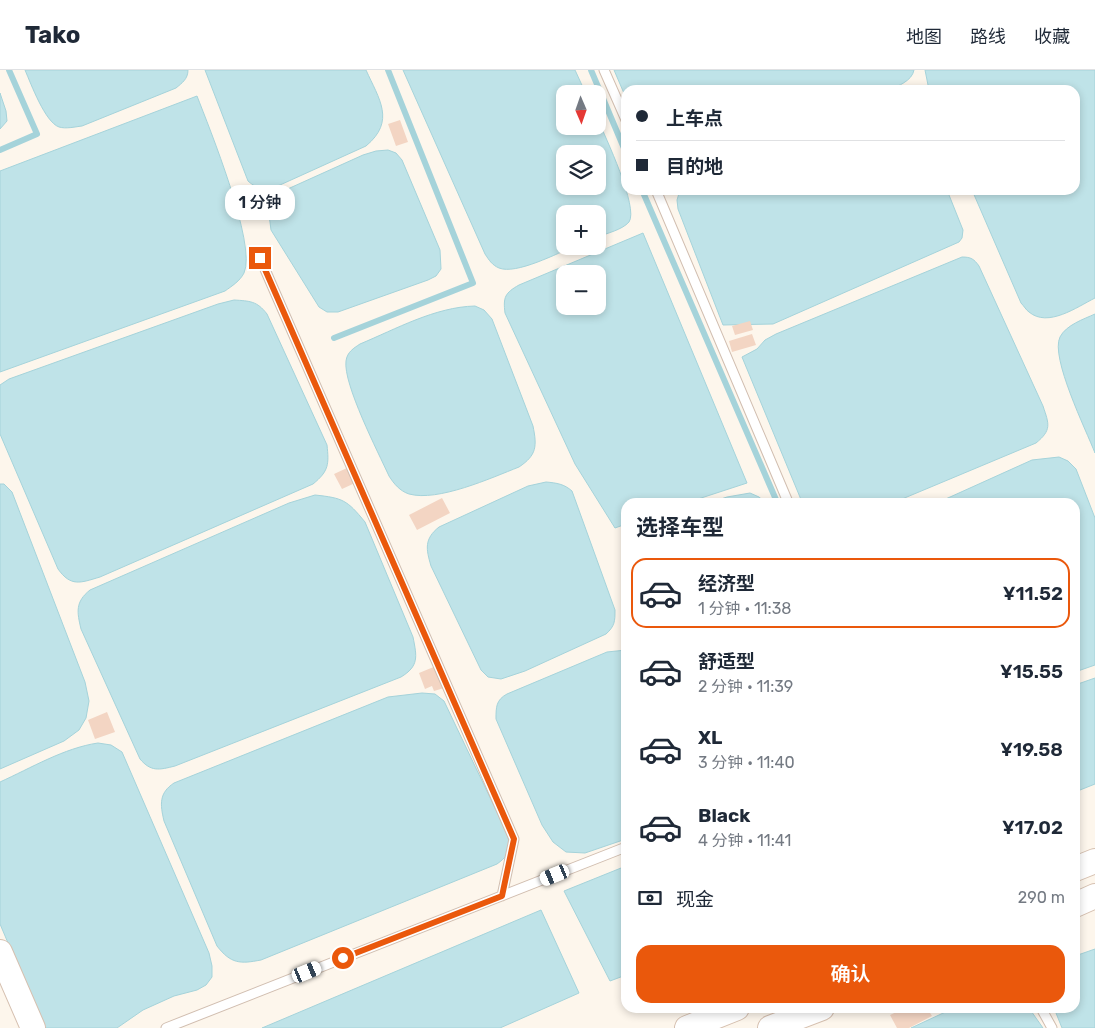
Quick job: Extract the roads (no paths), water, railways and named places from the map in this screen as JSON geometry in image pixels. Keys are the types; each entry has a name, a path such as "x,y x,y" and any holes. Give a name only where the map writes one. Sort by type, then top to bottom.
{"main road":[{"path":"1080,867 1095,861"},
{"path":"1080,903 1095,896"},
{"path":"0,952 33,1028"},
{"path":"686,1028 724,1013"},
{"path":"770,1028 809,1013"}],"lane":[{"path":"604,70 621,109"},
{"path":"658,195 786,498"},
{"path":"260,258 514,839 502,896"},
{"path":"166,1028 621,849"},
{"path":"1044,1013 1052,1028"}],"water":[{"path":"25,70 188,70 188,73 186,78 176,88 82,126 64,128 54,124 49,118 39,102"},
{"path":"205,70 366,70 380,100 383,119 375,137 366,146 280,185 259,188 248,181"},
{"path":"403,70 575,70 582,85 556,85 556,135 605,135 621,176 621,195 627,195 629,202 631,214 629,222 606,234 606,205 556,205 556,254 516,268 506,269 494,265 485,254"},
{"path":"614,70 914,70 911,77 900,85 621,86"},
{"path":"925,70 1095,70 1095,298 1071,311 1053,317 1045,318 1028,311 1021,303 974,195 1080,195 1080,85 928,85"},
{"path":"0,93 7,121 0,129"},
{"path":"197,96 221,158 238,213 244,238 246,259 242,276 225,291 0,372 0,171"},
{"path":"388,150 396,153 402,160 440,250 441,269 436,276 428,280 338,312 327,312 319,307 271,230 268,207 272,199 281,192 363,155"},
{"path":"678,195 949,195 963,230 962,238 959,242 773,324 723,325 678,209"},
{"path":"643,233 747,483 701,498 621,498 621,526 615,528 575,464 505,313 504,303 508,293 519,285 556,269 556,315 606,315 606,265 567,265 591,255 606,255 606,249"},
{"path":"962,257 968,257 979,266 1043,406 1048,422 1047,430 1036,443 905,498 800,498 742,357 757,349 765,340"},
{"path":"234,300 253,303 260,306 267,314 327,445 328,462 325,471 313,484 100,577 81,582 67,579 58,569 0,434 0,385 9,379 218,304"},
{"path":"475,306 484,310 492,319 533,426 534,449 525,463 519,467 464,488 434,495 421,496 406,493 389,476 355,401 347,372 346,361 348,355 360,344 416,320 445,310"},
{"path":"1095,314 1095,453 1070,394 1058,347 1060,337 1066,329"},
{"path":"1059,457 1068,461 1076,469 1095,518 1095,665 1080,670 1080,498 948,498 1032,460"},
{"path":"546,482 560,484 572,491 615,610 614,623 606,634 525,671 501,679 488,677 481,670 431,566 427,549 429,540 434,531 439,527 528,486"},
{"path":"0,484 4,484 12,492 85,682 89,701 86,718 79,730 64,741 0,769"},
{"path":"750,493 760,498 724,498"},
{"path":"315,495 344,501 365,522 413,637 416,656 414,665 401,677 175,766 156,769 148,766 140,759 81,629 78,608 85,594 90,590 289,503"},
{"path":"621,651 621,841 585,853 566,852 553,842 542,825 496,719 497,704 507,694 607,652"},
{"path":"1095,678 1095,784 1080,790 1080,683"},
{"path":"422,693 435,694 444,701 504,827 509,843 509,852 497,864 261,960 242,962 227,956 217,946 164,821 161,804 163,795 174,783 388,697"},
{"path":"98,743 111,745 122,752 209,953 212,977 206,985 197,990 174,996 143,1010 117,1028 44,1028 0,924 0,782 60,754"},
{"path":"621,868 621,977 610,981 564,891"},
{"path":"541,910 579,993 500,1028 262,1028"},
{"path":"1095,949 1095,1028 1062,1028 1056,1013 1080,1013 1080,954"},
{"path":"943,1013 1032,1013 1043,1028 911,1028"}],"waterway":[{"path":"0,150 37,134 9,70"},
{"path":"334,338 473,283 388,70"},
{"path":"591,70 621,141"},
{"path":"644,195 775,498"}]}
